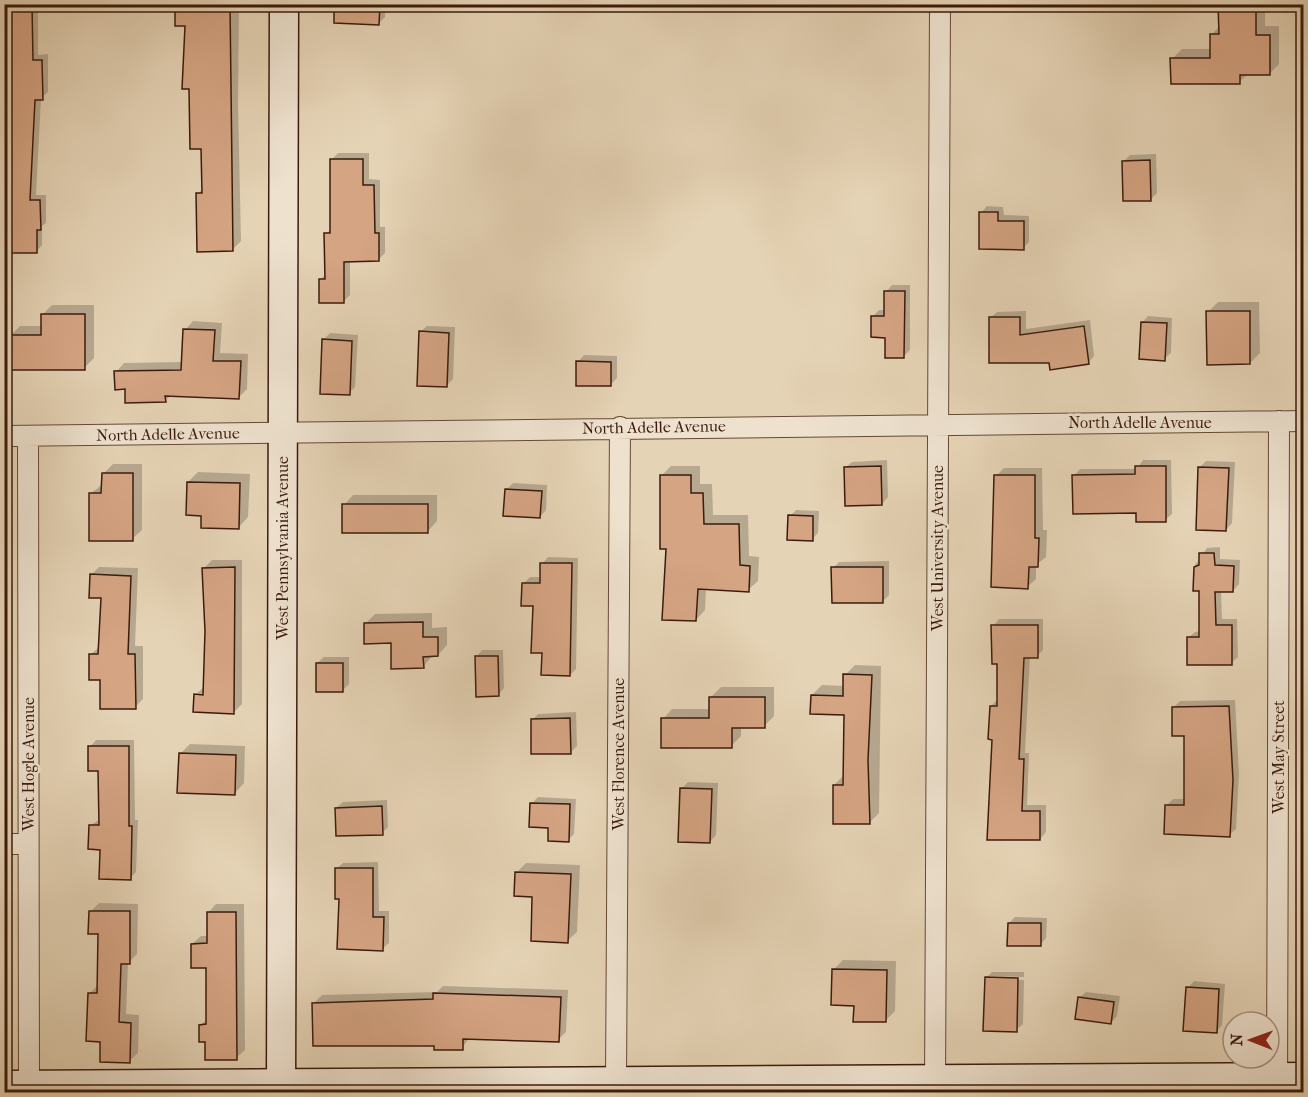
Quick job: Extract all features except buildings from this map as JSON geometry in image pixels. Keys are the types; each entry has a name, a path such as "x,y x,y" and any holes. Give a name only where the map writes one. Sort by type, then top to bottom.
{"street":[{"name":"West Pennsylvania Avenue","path":"281,1088 284,4"},
{"name":"West University Avenue","path":"935,1086 940,4"},
{"name":"West May Street","path":"1279,421 1286,1082"},
{"name":"North Adelle Avenue","path":"4,436 1304,421"},
{"name":"West Florence Avenue","path":"616,1081 620,428"},
{"name":"West Hogle Avenue","path":"21,1088 28,844 28,436"},
{"path":"4,844 28,844"},
{"path":"21,1088 281,1088 616,1081 935,1086 1286,1082"}]}
